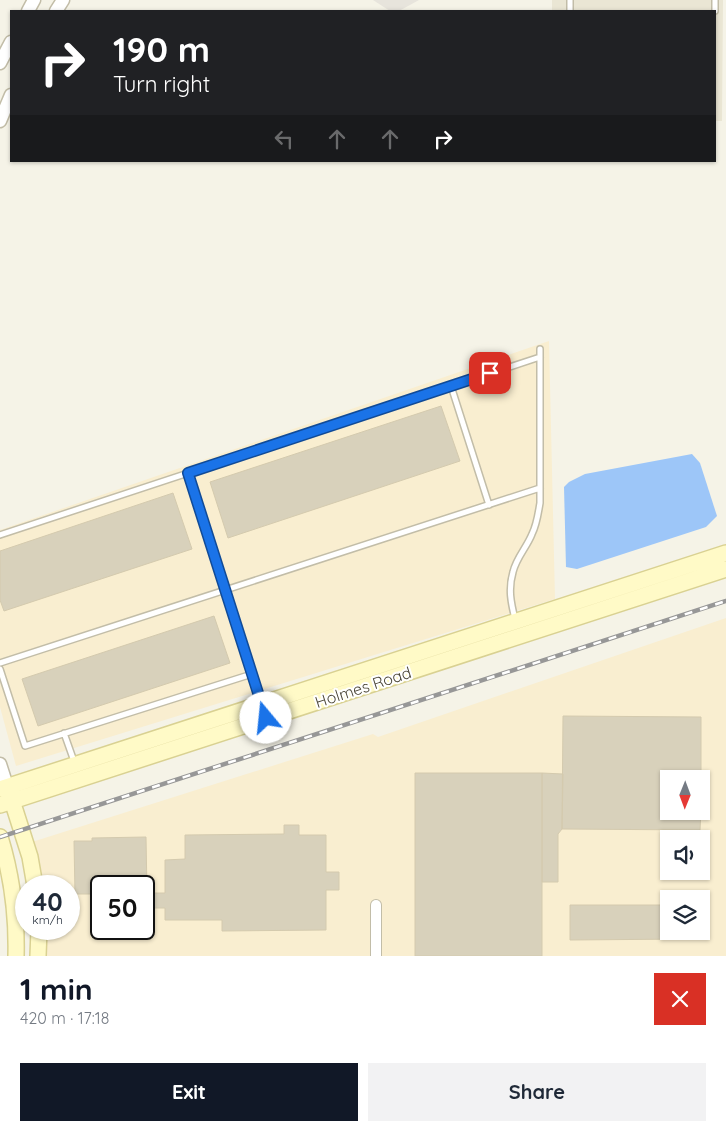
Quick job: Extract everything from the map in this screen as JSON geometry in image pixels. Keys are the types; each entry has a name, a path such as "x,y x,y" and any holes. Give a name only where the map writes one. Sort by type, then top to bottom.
{"main road":[{"name":"Holmes Road","path":"5,795 518,628 726,553"},
{"name":"Holmes Road","path":"518,628 726,569"},
{"name":"Holmes Road","path":"5,795 75,765 264,711"},
{"path":"5,795 30,857 33,875"},
{"path":"0,837 12,889 15,927"},
{"path":"16,956 16,940 39,942"}],"street":[{"path":"0,63 10,44"},
{"path":"0,122 10,97"},
{"path":"0,764 5,795"},
{"path":"376,905 376,956"}],"lane":[{"path":"518,628 510,600 510,586 513,572 532,535 538,518 540,488 540,349"},
{"path":"0,535 540,357"},
{"path":"451,386 488,505"},
{"path":"188,473 264,711"},
{"path":"0,663 540,488"},
{"path":"0,669 25,746 252,674"},
{"path":"64,733 75,765"}],"shaded area":[{"path":"373,0 419,0 401,10 388,10"},
{"path":"552,0 723,0 722,121 716,121 716,10 552,10"},
{"path":"549,341 555,599 16,766 0,707 0,530"},
{"path":"726,618 726,956 46,956 46,940 80,940 80,875 40,875 32,842 373,734 378,737"}],"water":[{"path":"692,454 700,463 717,516 706,527 577,569 566,567 564,487 569,482 585,474"}],"building":[{"path":"441,406 460,461 228,538 210,482"},
{"path":"173,493 192,549 4,611 0,600 0,551"},
{"path":"214,616 230,663 38,726 22,679"},
{"path":"563,716 701,717 701,770 660,770 660,820 701,820 700,830 562,829"},
{"path":"415,773 542,773 542,956 415,956"},
{"path":"542,773 563,774 562,829 558,834 558,882 542,882"},
{"path":"284,825 299,825 299,835 326,835 326,872 339,872 339,890 326,890 326,930 222,931 222,920 165,920 165,908 155,908 155,893 165,893 165,860 185,859 185,835 284,834"},
{"path":"146,837 147,875 90,875 90,894 80,894 80,875 75,875 74,841 92,841 92,838"},
{"path":"570,905 660,905 660,939 570,940"}],"railway":[{"path":"0,837 726,601"}],"route":[{"path":"266,718 188,473 490,373"}]}
